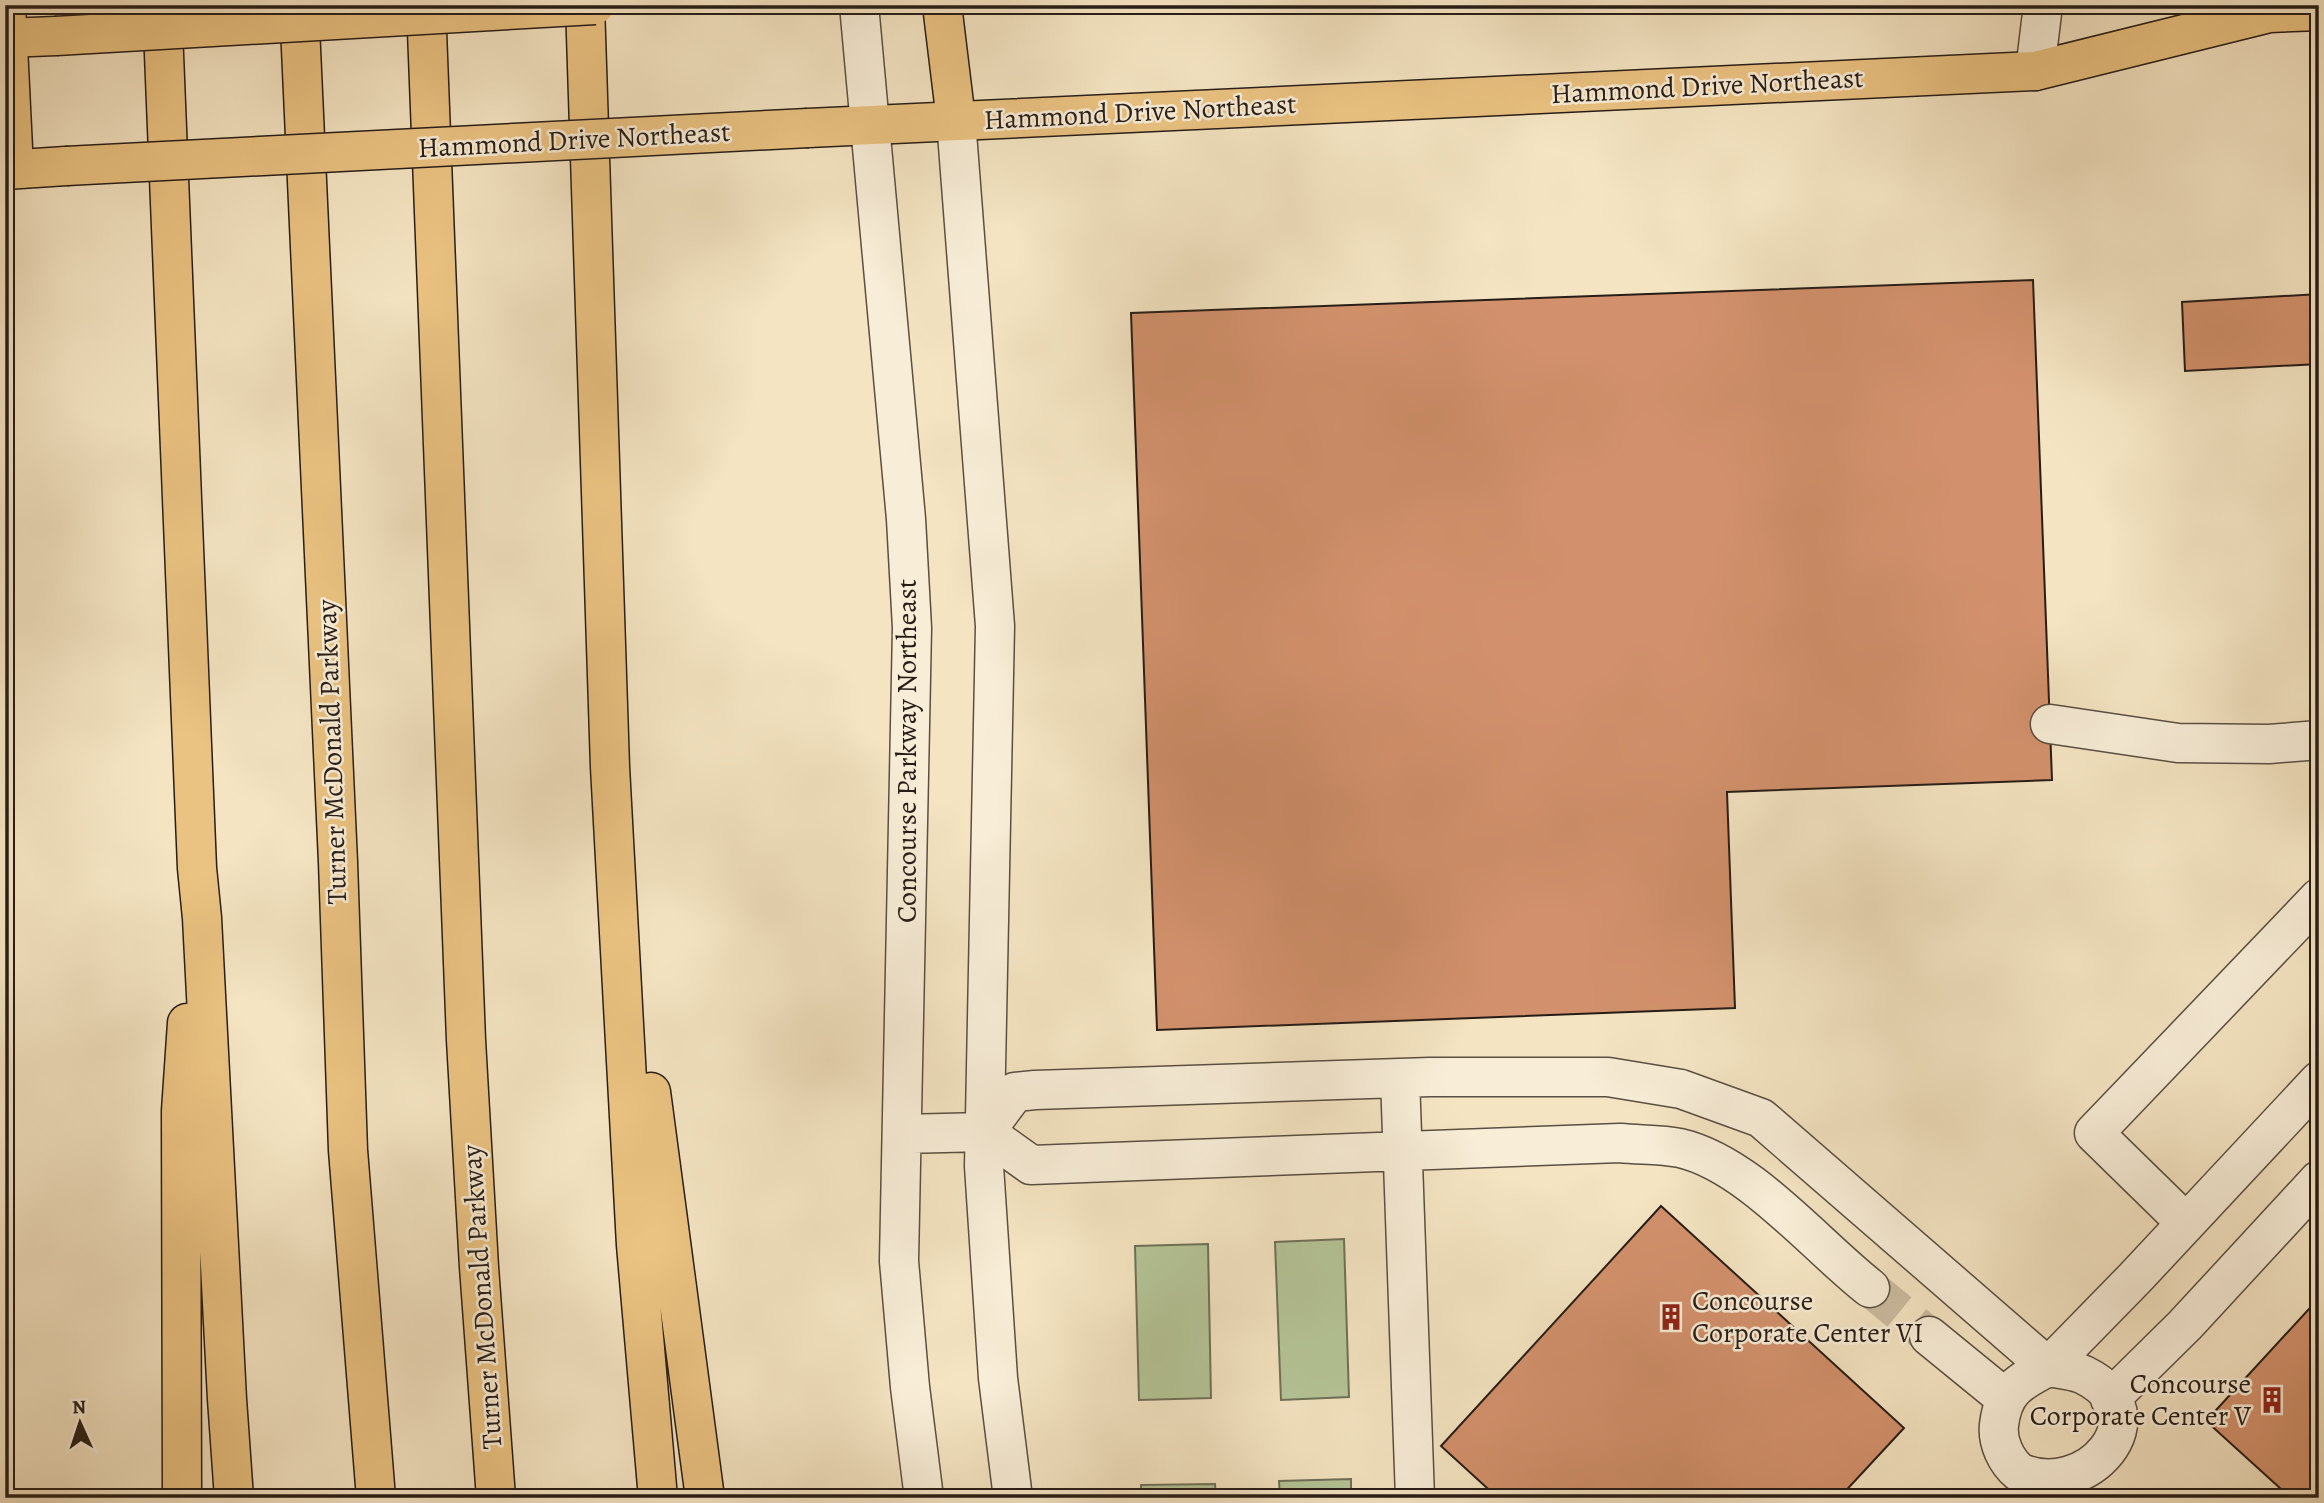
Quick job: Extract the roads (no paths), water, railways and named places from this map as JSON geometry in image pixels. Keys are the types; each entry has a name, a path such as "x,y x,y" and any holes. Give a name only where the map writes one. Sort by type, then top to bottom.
{"main road":[{"path":"162,5 197,867 234,1498"},
{"name":"Turner McDonald Parkway","path":"299,5 348,1150 376,1498"},
{"name":"Turner McDonald Parkway","path":"426,5 465,1026 496,1498"},
{"path":"585,5 610,767 636,1245 658,1498"},
{"path":"10,169 6,27 56,36 595,5"},
{"path":"942,5 957,120"},
{"name":"Hammond Drive Northeast","path":"2218,5 2269,13 2319,11"},
{"name":"Hammond Drive Northeast","path":"10,169 872,124 2035,71 2269,13"},
{"path":"610,767 705,1498"},
{"path":"181,1498 181,1111 197,867"}],"street":[{"name":"Concourse Parkway Northeast","path":"859,5 872,124 906,519 912,628 899,1261 910,1387 924,1498"},
{"path":"2035,71 2043,5"},
{"path":"957,120 995,626 984,1166 998,1378 1013,1498"},
{"path":"2050,724 2178,743 2269,744 2319,740"},
{"path":"2186,1223 2094,1133 2319,898"},
{"path":"985,1132 1015,1093 1400,1078 1608,1077 1681,1089 1761,1118 2048,1367 2083,1374 2098,1384 2110,1399 2117,1416 2118,1435 2114,1453 2104,1469 2087,1482 2067,1488 2046,1487 2027,1480 2011,1466 2001,1447 1998,1427 2005,1398 2028,1377 2048,1367 2319,1081"},
{"path":"1400,1078 1415,1498"},
{"path":"902,1134 985,1132 1031,1165 1620,1143 1680,1148 1729,1168 1781,1209 1861,1281 1895,1236"},
{"path":"2110,1399 2185,1325 2319,1180"},
{"path":"1929,1336 2005,1398"}],"tunnel":[{"path":"1870,1288 1929,1336"}],"place":[{"name":"Concourse Corporate Center VI","path":"1671,1317"},
{"name":"Concourse Corporate Center V","path":"2272,1400"}]}
